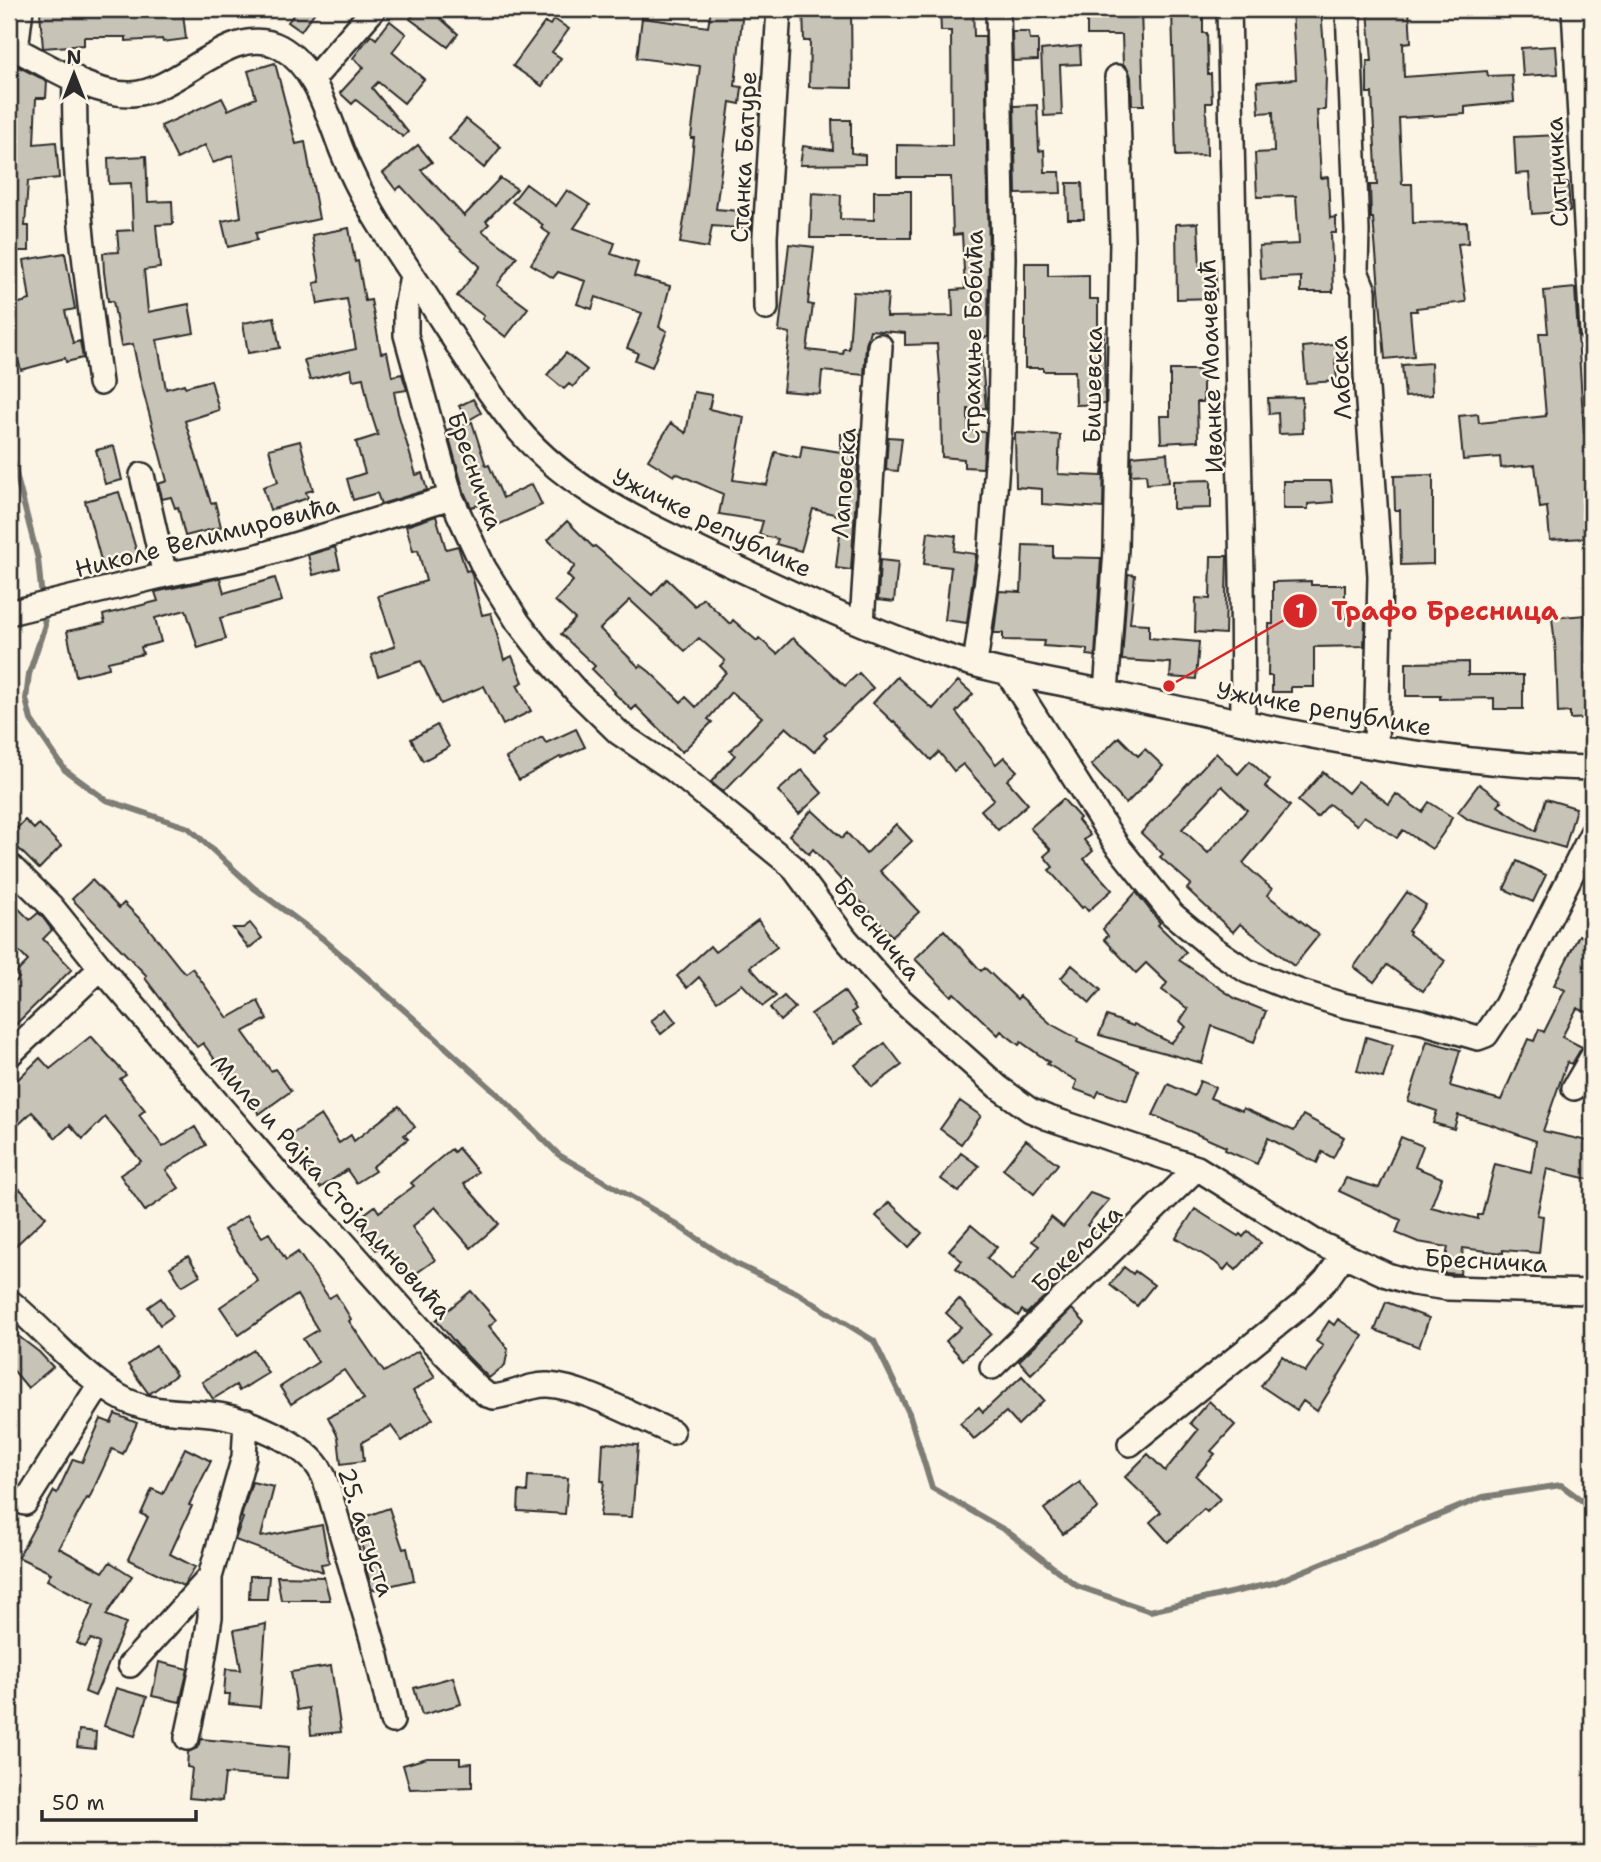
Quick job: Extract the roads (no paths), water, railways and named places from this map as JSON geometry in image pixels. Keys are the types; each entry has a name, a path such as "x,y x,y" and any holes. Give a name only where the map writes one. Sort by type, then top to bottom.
{"street":[{"path":"13,47 21,9"},
{"path":"312,80 374,9"},
{"name":"Станка Батуре","path":"766,308 765,237 779,9"},
{"name":"Страхиње Бобића","path":"975,664 990,558 1000,423 1003,258 998,9"},
{"name":"Иванке Моачевић","path":"1229,9 1243,722"},
{"name":"Лабска","path":"1348,9 1357,232 1355,262 1364,291 1366,374 1380,576 1376,746"},
{"name":"Ситничка","path":"1574,9 1592,332"},
{"name":"Ужичке републике","path":"13,47 75,78 110,91 137,94 165,84 234,46 257,41 278,46 292,55 312,80 364,200 484,384 516,428 582,488 646,525 862,623 937,653 975,664 1243,722 1376,746 1479,761 1592,768"},
{"path":"75,78 76,171 81,235 100,383"},
{"name":"Бишевска","path":"1106,693 1116,549 1122,241 1117,78"},
{"name":"Бресничка","path":"412,275 405,309 406,335 451,497 497,590 532,640 576,691 619,733 674,770 792,866 867,965 921,1020 998,1087 1031,1110 1095,1135 1198,1168 1314,1241 1387,1275 1428,1286 1592,1292"},
{"name":"Лаповска","path":"862,623 880,346"},
{"path":"142,475 165,575"},
{"name":"Николе Велимировића","path":"9,613 165,575 255,557 451,497"},
{"path":"1007,672 1116,844 1172,914 1239,966 1268,981 1323,1000 1423,1021 1478,1038 1486,1035 1511,996 1592,832"},
{"name":"Миле и Рајка Стојадиновића","path":"9,864 51,906 294,1192 425,1334 487,1395 502,1396 544,1385 561,1387 672,1432"},
{"path":"9,1055 102,968"},
{"path":"1574,1088 1592,1057"},
{"name":"Бокељска","path":"992,1367 1198,1168"},
{"path":"1130,1444 1304,1303 1326,1280 1343,1256"},
{"name":"25. августа","path":"9,1301 63,1353 100,1384 128,1402 158,1412 211,1414 246,1421 289,1443 312,1459 323,1474 377,1656 392,1721"},
{"path":"25,1503 100,1384"},
{"path":"187,1738 212,1599 210,1577 244,1457 246,1421"},
{"path":"130,1665 210,1577"}],"waterway":[{"path":"9,447 38,559 42,599"},
{"path":"43,610 45,625 29,674 26,699 31,720 65,770 106,800 189,828 254,888 322,938 411,1016 502,1098 559,1155 662,1215 734,1263 797,1293 874,1341 909,1413 932,1488 1008,1532 1077,1586 1150,1611 1274,1583 1483,1497 1561,1485 1592,1508"}],"place":[{"name":"Трафо Бресница","path":"1169,686"}]}
